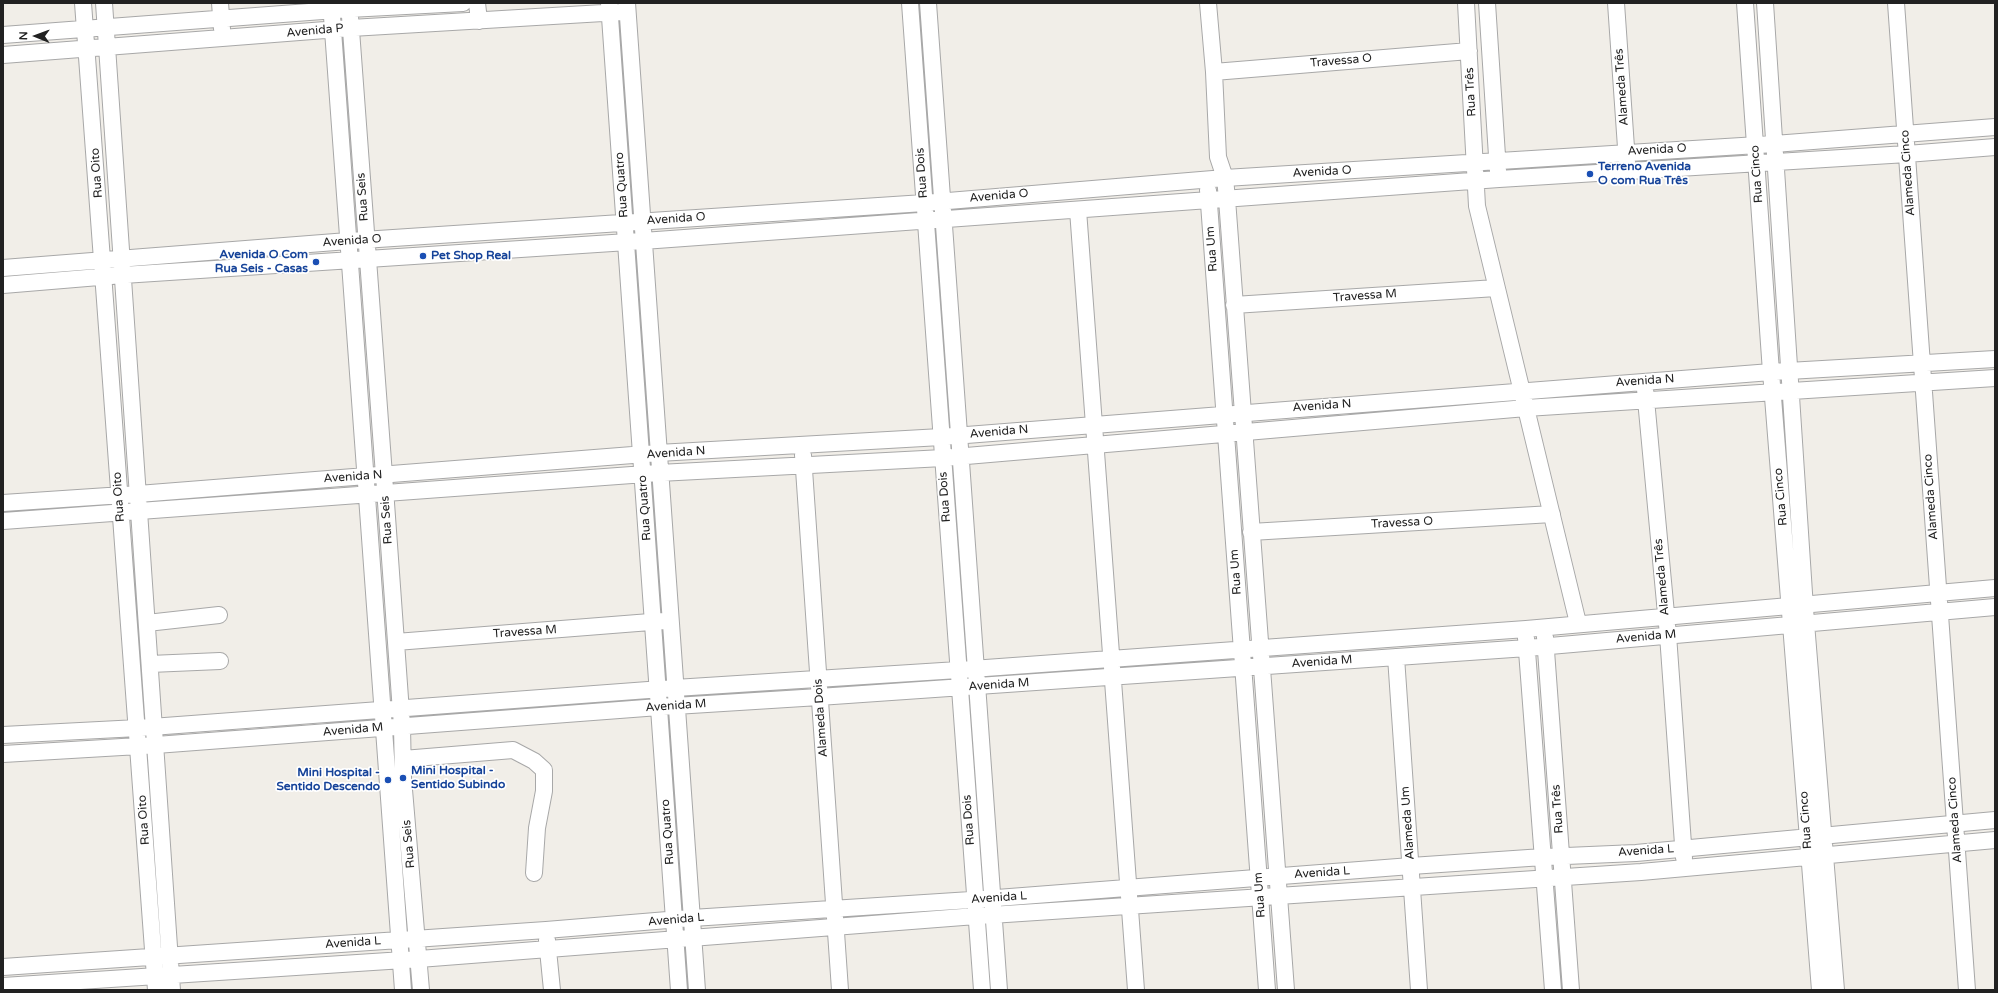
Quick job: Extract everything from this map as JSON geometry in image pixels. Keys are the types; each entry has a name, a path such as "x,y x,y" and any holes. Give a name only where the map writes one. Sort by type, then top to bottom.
{"street":[{"name":"Rua Oito","path":"84,3 104,260 120,513 138,728 156,983"},
{"name":"Rua Oito","path":"104,3 172,982"},
{"path":"220,3 223,39"},
{"name":"Avenida P","path":"3,35 222,20 331,7 463,3"},
{"path":"477,3 479,21"},
{"name":"Rua Dois","path":"910,3 982,990"},
{"name":"Rua Dois","path":"928,3 1000,990"},
{"name":"Rua Um","path":"1208,3 1214,72 1218,157 1225,178 1227,199 1259,647 1286,990"},
{"name":"Rua Três","path":"1466,3 1474,181 1481,227 1578,623"},
{"name":"Rua Três","path":"1487,3 1499,179"},
{"name":"Alameda Três","path":"1616,3 1627,171"},
{"name":"Rua Cinco","path":"1745,3 1771,372 1797,605"},
{"name":"Rua Cinco","path":"1765,3 1790,391 1797,605 1809,856 1820,990"},
{"name":"Alameda Cinco","path":"1896,3 1967,990"},
{"name":"Rua Seis","path":"349,6 386,494 401,709 403,759 421,990"},
{"name":"Rua Seis","path":"331,7 349,260 367,476 403,990"},
{"name":"Avenida P","path":"3,54 223,39 351,28 479,21 628,7"},
{"name":"Rua Quatro","path":"628,7 659,473 697,990"},
{"name":"Rua Quatro","path":"610,8 679,990"},
{"name":"Travessa O","path":"1214,72 1469,50"},
{"name":"Avenida O","path":"3,268 348,241 924,203 1208,179 1774,144 1995,127"},
{"name":"Avenida O","path":"3,285 105,276 643,241 1499,179 1756,164 1995,147"},
{"name":"Rua Um","path":"1218,157 1208,179 1208,200 1267,990"},
{"path":"1078,210 1136,990"},
{"name":"Travessa M","path":"1234,305 1496,288"},
{"name":"Avenida N","path":"3,503 119,496 658,453 941,437 1644,381 1995,359"},
{"name":"Avenida N","path":"3,521 659,473 942,458 1226,435 1526,408 1995,378"},
{"name":"Alameda Três","path":"1644,381 1668,635 1686,868"},
{"name":"Alameda Dois","path":"802,445 840,990"},
{"name":"Travessa O","path":"1251,532 1552,514"},
{"name":"Avenida M","path":"3,735 154,727 675,688 976,669 1242,648 1526,629 1578,623 1995,588"},
{"name":"Avenida M","path":"3,754 156,745 659,706 959,688 1527,648 1995,607"},
{"path":"147,624 219,615"},
{"name":"Travessa M","path":"396,642 670,621"},
{"name":"Rua Cinco","path":"1798,624 1824,835 1836,990"},
{"name":"Rua Três","path":"1544,627 1571,990"},
{"name":"Rua Três","path":"1526,629 1553,990"},
{"name":"Alameda Um","path":"1396,657 1419,990"},
{"path":"150,664 220,661"},
{"path":"403,759 513,750 534,761 544,770 544,791 537,828 534,873"},
{"name":"Avenida L","path":"3,967 546,930 692,918 834,910 1411,866 1684,848 1995,820"},
{"name":"Avenida L","path":"3,986 54,982 172,982 401,959 419,959 976,916 1686,868 1995,840"},
{"path":"546,930 552,990"},
{"path":"53,964 54,982"}],"place":[{"name":"Terreno Avenida O com Rua Três","path":"1590,174"},
{"name":"Pet Shop Real","path":"423,256"},
{"name":"Avenida O Com Rua Seis - Casas","path":"316,262"},
{"name":"Mini Hospital - Sentido Subindo","path":"403,778"},
{"name":"Mini Hospital - Sentido Descendo","path":"388,780"}]}
